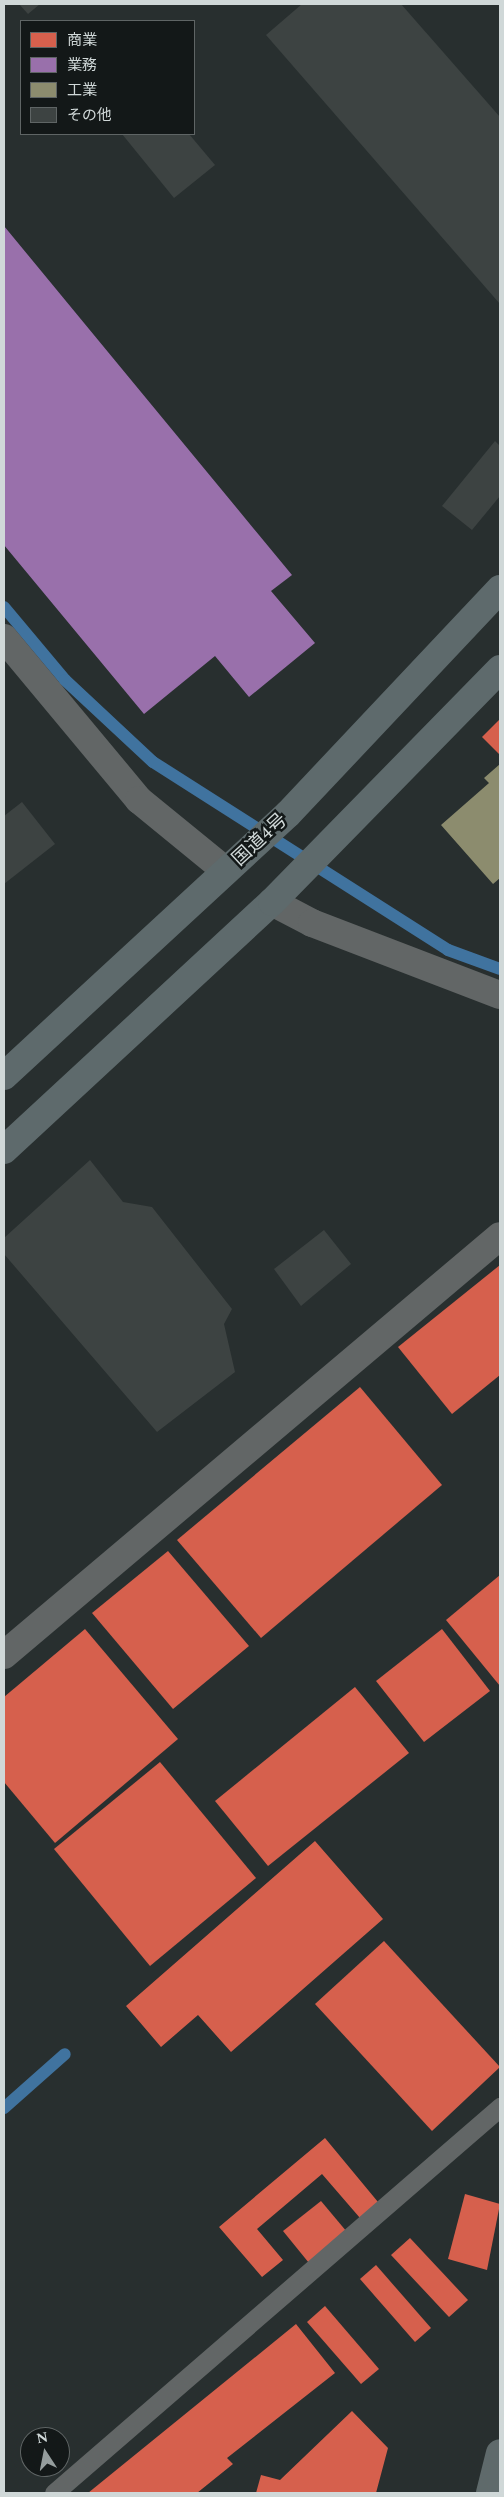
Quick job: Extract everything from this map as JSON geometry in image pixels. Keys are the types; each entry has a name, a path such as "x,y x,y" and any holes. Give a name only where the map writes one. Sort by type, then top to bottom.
{"highway":[{"name":"国道4号","path":"4,1076 226,871 247,854 288,814 500,589"},
{"path":"4,1150 281,893 500,669"}],"main road":[{"path":"490,2493 500,2453"}],"street":[{"path":"4,638 139,800 226,871"},
{"path":"281,893 312,923 500,995"},
{"path":"4,1655 500,1236"}],"lane":[{"path":"54,2493 500,2107"}],"building: 商業":[{"path":"500,719 500,755 482,737"},
{"path":"500,1265 500,1375 452,1414 398,1347"},
{"path":"360,1387 442,1485 261,1638 177,1540"},
{"path":"168,1551 249,1646 173,1709 92,1613"},
{"path":"500,1575 500,1686 446,1620"},
{"path":"85,1629 178,1739 55,1843 4,1782 4,1697"},
{"path":"442,1629 490,1691 424,1742 376,1681"},
{"path":"355,1687 409,1753 268,1866 215,1801"},
{"path":"160,1762 256,1878 150,1966 54,1849"},
{"path":"315,1841 383,1919 231,2052 198,2015 161,2047 126,2006"},
{"path":"384,1941 500,2067 432,2131 315,2004"},
{"path":"325,2138 378,2202 360,2218 322,2174 257,2229 283,2260 262,2277 219,2227"},
{"path":"465,2194 500,2204 487,2270 448,2259"},
{"path":"321,2201 347,2232 309,2263 283,2231"},
{"path":"410,2238 468,2300 449,2317 391,2255"},
{"path":"376,2265 431,2328 415,2342 360,2279"},
{"path":"325,2306 379,2369 361,2384 307,2322"},
{"path":"296,2324 335,2373 227,2458 233,2464 197,2493 88,2493"},
{"path":"352,2411 388,2448 376,2493 256,2493 261,2475 280,2480"}],"building: 業務":[{"path":"4,226 292,575 271,591 315,643 249,697 215,656 144,714 4,545"}],"building: 工業":[{"path":"500,764 500,878 493,884 441,825 489,783 484,778"}],"building: その他":[{"path":"19,4 40,4 28,14"},
{"path":"302,4 401,4 500,117 500,304 266,35"},
{"path":"123,135 190,135 215,165 174,198"},
{"path":"495,441 500,446 500,496 472,530 442,506"},
{"path":"22,802 55,844 4,884 4,816"},
{"path":"90,1160 123,1202 152,1207 232,1309 224,1324 235,1372 157,1432 4,1254 4,1238"},
{"path":"324,1230 351,1264 301,1306 274,1269"}],"waterway":[{"path":"4,607 65,680 153,762 448,950 500,969"},
{"path":"4,2108 65,2054"}]}
